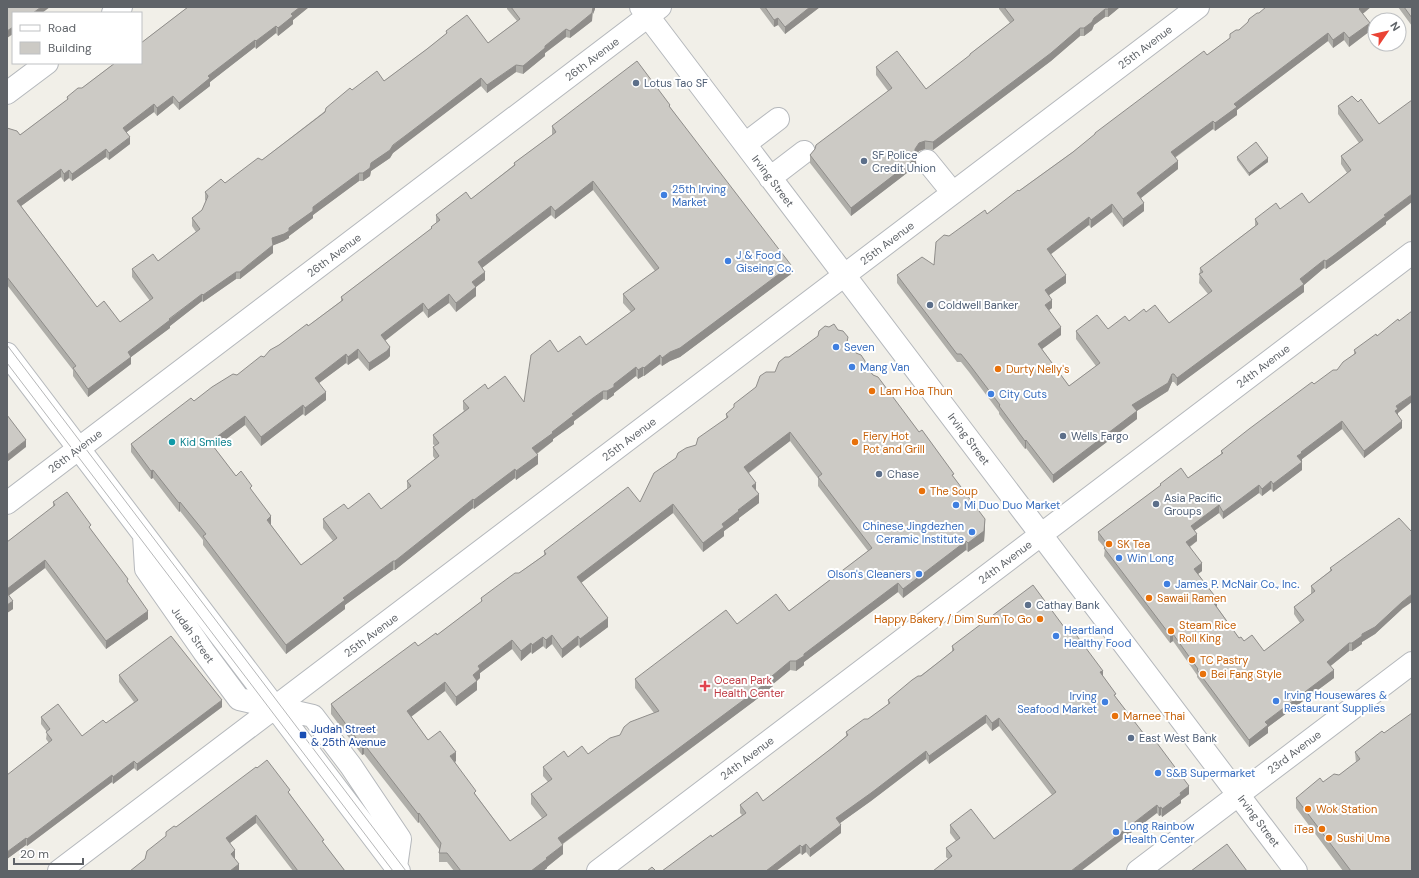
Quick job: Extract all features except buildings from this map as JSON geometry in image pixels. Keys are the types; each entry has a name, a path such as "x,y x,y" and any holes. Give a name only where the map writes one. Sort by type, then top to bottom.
{"street":[{"name":"25th Avenue","path":"60,871 1198,7"},
{"name":"Irving Street","path":"650,10 770,178 1296,871"},
{"name":"26th Avenue","path":"7,503 650,10"},
{"path":"7,93 46,64"},
{"path":"745,144 778,119"},
{"path":"770,178 804,152"},
{"path":"927,161 953,193"},
{"name":"24th Avenue","path":"598,871 1412,253"},
{"name":"Judah Street","path":"7,354 398,869"},
{"name":"23rd Avenue","path":"1138,871 1412,663"}],"tram line":[{"path":"7,345 406,871"},
{"path":"7,363 393,871"}],"place":[{"name":"Lotus Tao SF","path":"636,83"},
{"name":"SF Police Credit Union","path":"864,161"},
{"name":"25th Irving Market","path":"664,195"},
{"name":"J & Food Giseing Co.","path":"728,261"},
{"name":"Coldwell Banker","path":"930,305"},
{"name":"Seven","path":"836,347"},
{"name":"Mang Van","path":"852,367"},
{"name":"Durty Nelly's","path":"998,369"},
{"name":"Lam Hoa Thun","path":"872,391"},
{"name":"City Cuts","path":"991,394"},
{"name":"Wells Fargo","path":"1063,436"},
{"name":"Kid Smiles","path":"172,442"},
{"name":"Fiery Hot Pot and Grill","path":"855,442"},
{"name":"Chase","path":"879,474"},
{"name":"The Soup","path":"922,491"},
{"name":"Asia Pacific Groups","path":"1156,504"},
{"name":"Mi Duo Duo Market","path":"956,505"},
{"name":"Chinese Jingdezhen Ceramic Institute","path":"972,532"},
{"name":"SK Tea","path":"1109,544"},
{"name":"Win Long","path":"1119,558"},
{"name":"Olson's Cleaners","path":"919,574"},
{"name":"James P. McNair Co., Inc.","path":"1167,584"},
{"name":"Sawaii Ramen","path":"1149,598"},
{"name":"Cathay Bank","path":"1028,605"},
{"name":"Happy Bakery / Dim Sum To Go","path":"1040,619"},
{"name":"Steam Rice Roll King","path":"1171,631"},
{"name":"Heartland Healthy Food","path":"1056,636"},
{"name":"TC Pastry","path":"1192,660"},
{"name":"Bei Fang Style","path":"1203,674"},
{"name":"Ocean Park Health Center","path":"705,686"},
{"name":"Irving Housewares & Restaurant Supplies","path":"1276,701"},
{"name":"Irving Seafood Market","path":"1105,702"},
{"name":"Marnee Thai","path":"1115,716"},
{"name":"Judah Street & 25th Avenue","path":"303,735"},
{"name":"East West Bank","path":"1131,738"},
{"name":"S&B Supermarket","path":"1158,773"},
{"name":"Wok Station","path":"1308,809"},
{"name":"iTea","path":"1322,829"},
{"name":"Long Rainbow Health Center","path":"1116,832"},
{"name":"Sushi Uma","path":"1329,838"}]}
